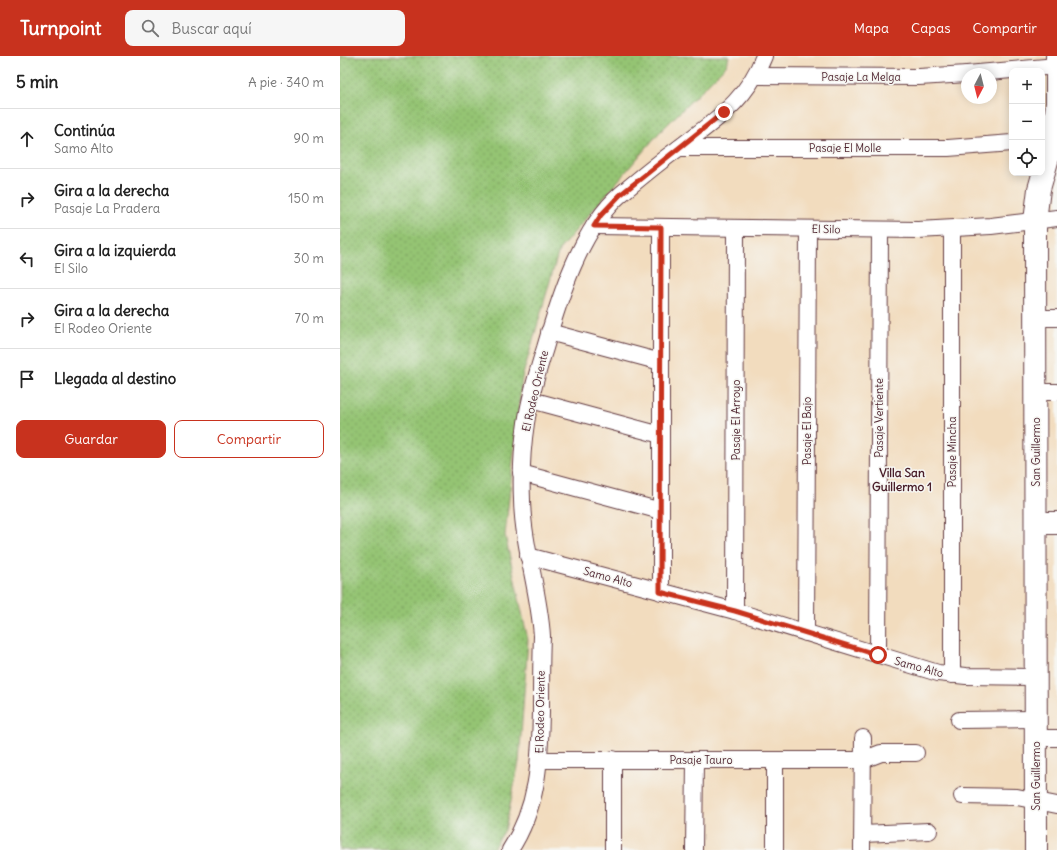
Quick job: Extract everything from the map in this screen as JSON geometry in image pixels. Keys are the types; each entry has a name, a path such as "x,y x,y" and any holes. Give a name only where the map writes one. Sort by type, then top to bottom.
{"street":[{"name":"El Rodeo Oriente","path":"510,850 528,814 536,789 539,760 542,636 541,616 528,556 522,501 521,473 526,424 549,332 570,273 581,249 605,210 620,195 736,102 747,90 756,76 764,56"},
{"name":"San Guillermo","path":"1036,850 1036,801 1043,732 1036,676 1047,523 1046,392 1036,318 1035,221 1047,139 1057,103 1057,56"},
{"name":"Pasaje La Melga","path":"997,71 1057,66"},
{"name":"Pasaje La Melga","path":"756,76 920,77 961,74"},
{"name":"Pasaje El Molle","path":"679,148 948,148 1009,143"},
{"name":"El Silo","path":"594,226 880,230 952,229 998,226 1057,218"},
{"path":"660,592 661,227"},
{"name":"Pasaje El Arroyo","path":"735,611 736,228"},
{"name":"Pasaje El Bajo","path":"806,633 808,229"},
{"name":"Pasaje Mincha","path":"952,229 952,675"},
{"name":"Pasaje Vertiente","path":"878,655 880,230"},
{"path":"1036,318 1057,318"},
{"path":"549,332 661,362"},
{"path":"531,400 661,435"},
{"path":"521,473 661,511"},
{"name":"Samo Alto","path":"528,556 735,611 938,673 952,675 1036,676"},
{"path":"959,720 1043,732"},
{"path":"862,850 863,738"},
{"path":"863,760 881,753 916,753"},
{"name":"Pasaje Tauro","path":"539,760 863,760"},
{"path":"613,760 613,850"},
{"path":"694,850 695,760"},
{"path":"775,760 775,850"},
{"path":"962,796 1017,797 1057,805"},
{"path":"862,834 929,831"}],"green space":[{"path":"340,56 729,56 727,65 658,134 559,250 522,378 505,535 528,640 519,762 505,830 492,850 340,850"}],"district":[{"name":"Villa San Guillermo 1","path":"902,480"}],"route":[{"path":"724,112 620,195 610,204 594,226 661,227 660,592 735,611 878,655"}]}
